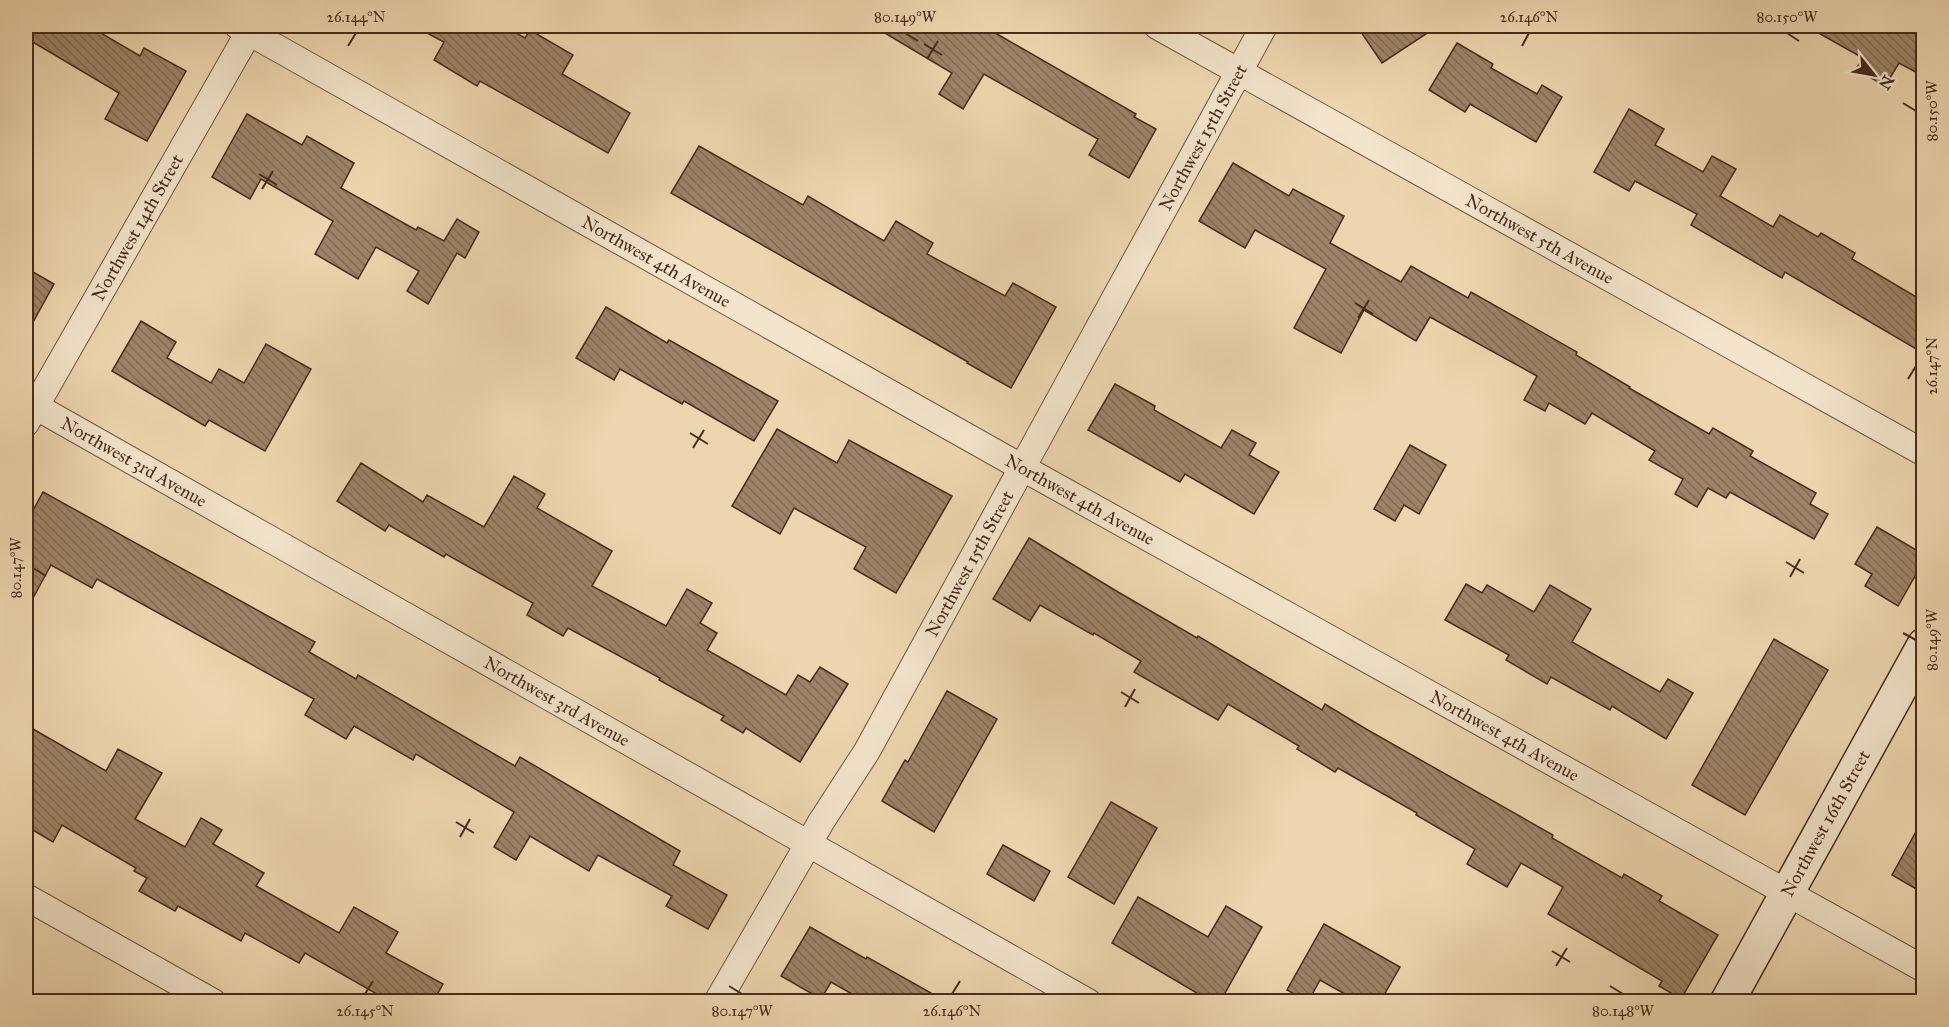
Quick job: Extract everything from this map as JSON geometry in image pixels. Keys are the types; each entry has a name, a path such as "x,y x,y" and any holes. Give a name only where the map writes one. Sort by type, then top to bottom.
{"street":[{"name":"Northwest 5th Avenue","path":"1156,26 1923,453"},
{"name":"Northwest 15th Street","path":"717,1002 809,843 867,751 1264,26"},
{"name":"Northwest 14th Street","path":"29,410 243,29"},
{"name":"Northwest 4th Avenue","path":"243,29 1021,467 1923,969"},
{"name":"Northwest 3rd Avenue","path":"29,410 809,843 1088,1002"},
{"name":"Northwest 16th Street","path":"1727,1002 1923,645"},
{"path":"26,897 213,1002"}],"building":[{"path":"26,26 89,26 140,56 144,48 186,71 147,141 105,119 119,93 26,38"},
{"path":"414,26 504,26 525,38 530,30 573,55 562,74 630,113 608,153 480,81 477,86 434,60 444,42"},
{"path":"873,26 1002,26 997,34 1136,114 1134,117 1156,129 1129,178 1089,155 1098,139 984,74 963,109 939,94 952,73"},
{"path":"1357,26 1438,26 1382,63"},
{"path":"1806,26 1903,26 1923,37 1923,76 1899,63 1885,86 1856,69 1863,58"},
{"path":"1457,43 1493,64 1491,68 1537,94 1542,85 1562,97 1536,142 1470,104 1465,112 1429,90"},
{"path":"1629,109 1664,129 1655,145 1703,172 1712,156 1736,169 1720,196 1773,227 1780,215 1818,237 1821,233 1855,253 1852,259 1923,301 1923,353 1785,272 1782,278 1691,225 1697,214 1635,181 1629,191 1594,172"},
{"path":"247,114 302,145 307,136 354,163 341,188 416,230 418,227 444,241 457,219 479,232 465,258 457,253 428,304 407,291 419,271 376,247 358,279 315,254 333,221 261,179 250,199 212,177"},
{"path":"699,146 803,205 808,196 884,241 896,221 933,243 927,254 1005,296 1013,283 1056,307 1011,388 671,193"},
{"path":"1233,163 1289,196 1293,189 1344,216 1330,243 1401,282 1411,266 1468,298 1471,292 1577,352 1576,355 1629,388 1709,434 1713,428 1753,451 1750,456 1816,493 1810,504 1828,514 1814,539 1730,492 1726,498 1708,488 1697,507 1675,494 1683,479 1649,460 1655,451 1592,413 1585,424 1549,403 1545,411 1524,400 1537,376 1430,317 1416,341 1364,310 1341,353 1294,328 1326,269 1255,230 1245,248 1199,221"},
{"path":"26,268 54,284 26,335"},
{"path":"606,307 667,343 669,340 778,401 754,441 684,401 682,404 620,369 614,380 576,358"},
{"path":"141,321 176,342 167,358 211,383 219,369 244,383 266,344 311,369 265,451 209,420 205,426 112,371"},
{"path":"1115,384 1155,406 1154,410 1221,448 1232,430 1256,443 1249,455 1279,472 1254,514 1185,474 1180,482 1088,430"},
{"path":"777,429 837,463 849,440 952,496 896,593 854,569 866,547 794,508 780,534 732,506"},
{"path":"1410,445 1446,465 1419,514 1404,505 1395,521 1374,509"},
{"path":"361,463 423,502 427,495 484,527 514,476 545,494 537,508 612,551 592,586 666,626 687,589 712,603 700,623 717,633 707,650 786,695 798,675 810,682 820,667 848,684 800,762 746,728 743,733 721,720 724,716 568,628 563,636 527,615 533,603 446,554 444,557 389,525 385,531 337,501"},
{"path":"43,492 315,642 309,652 356,679 358,675 515,766 520,757 680,851 673,865 727,895 708,929 666,906 672,896 598,855 589,871 530,836 516,860 494,847 514,812 416,754 413,760 354,726 346,739 305,715 314,699 97,579 92,588 51,565 26,611 26,523"},
{"path":"1877,527 1923,554 1923,562 1898,606 1865,586 1872,574 1855,564"},
{"path":"1029,538 1322,710 1325,704 1553,835 1552,838 1622,878 1624,874 1662,896 1659,901 1718,935 1681,999 1659,986 1662,981 1548,914 1563,887 1521,863 1507,887 1467,864 1475,849 1338,768 1335,772 1297,749 1299,746 1228,704 1218,720 1134,672 1141,661 1094,633 1093,635 1040,605 1030,621 993,599"},
{"path":"1466,584 1482,593 1487,585 1534,612 1550,585 1591,609 1572,642 1660,692 1668,679 1693,693 1666,739 1612,706 1610,710 1551,677 1547,684 1506,660 1509,655 1445,620"},
{"path":"1774,639 1828,670 1745,815 1692,785"},
{"path":"947,691 997,719 934,832 882,801 905,760 908,762"},
{"path":"26,725 106,771 118,749 162,773 135,819 185,847 201,818 222,830 213,844 264,873 256,886 339,933 354,907 398,932 386,953 443,984 433,1002 391,1002 305,953 299,963 245,933 241,941 178,906 175,911 139,891 147,878 134,871 136,868 62,825 53,842 26,826"},
{"path":"1111,802 1157,828 1114,904 1068,877"},
{"path":"1923,819 1923,893 1892,875"},
{"path":"1003,845 1050,871 1034,901 987,874"},
{"path":"1138,897 1208,937 1226,906 1262,927 1220,1002 1212,1002 1112,943"},
{"path":"1324,924 1400,967 1380,1002 1359,1002 1320,980 1308,1002 1287,990"},
{"path":"810,927 947,1002 866,1002 831,982 821,999 781,976"}]}
